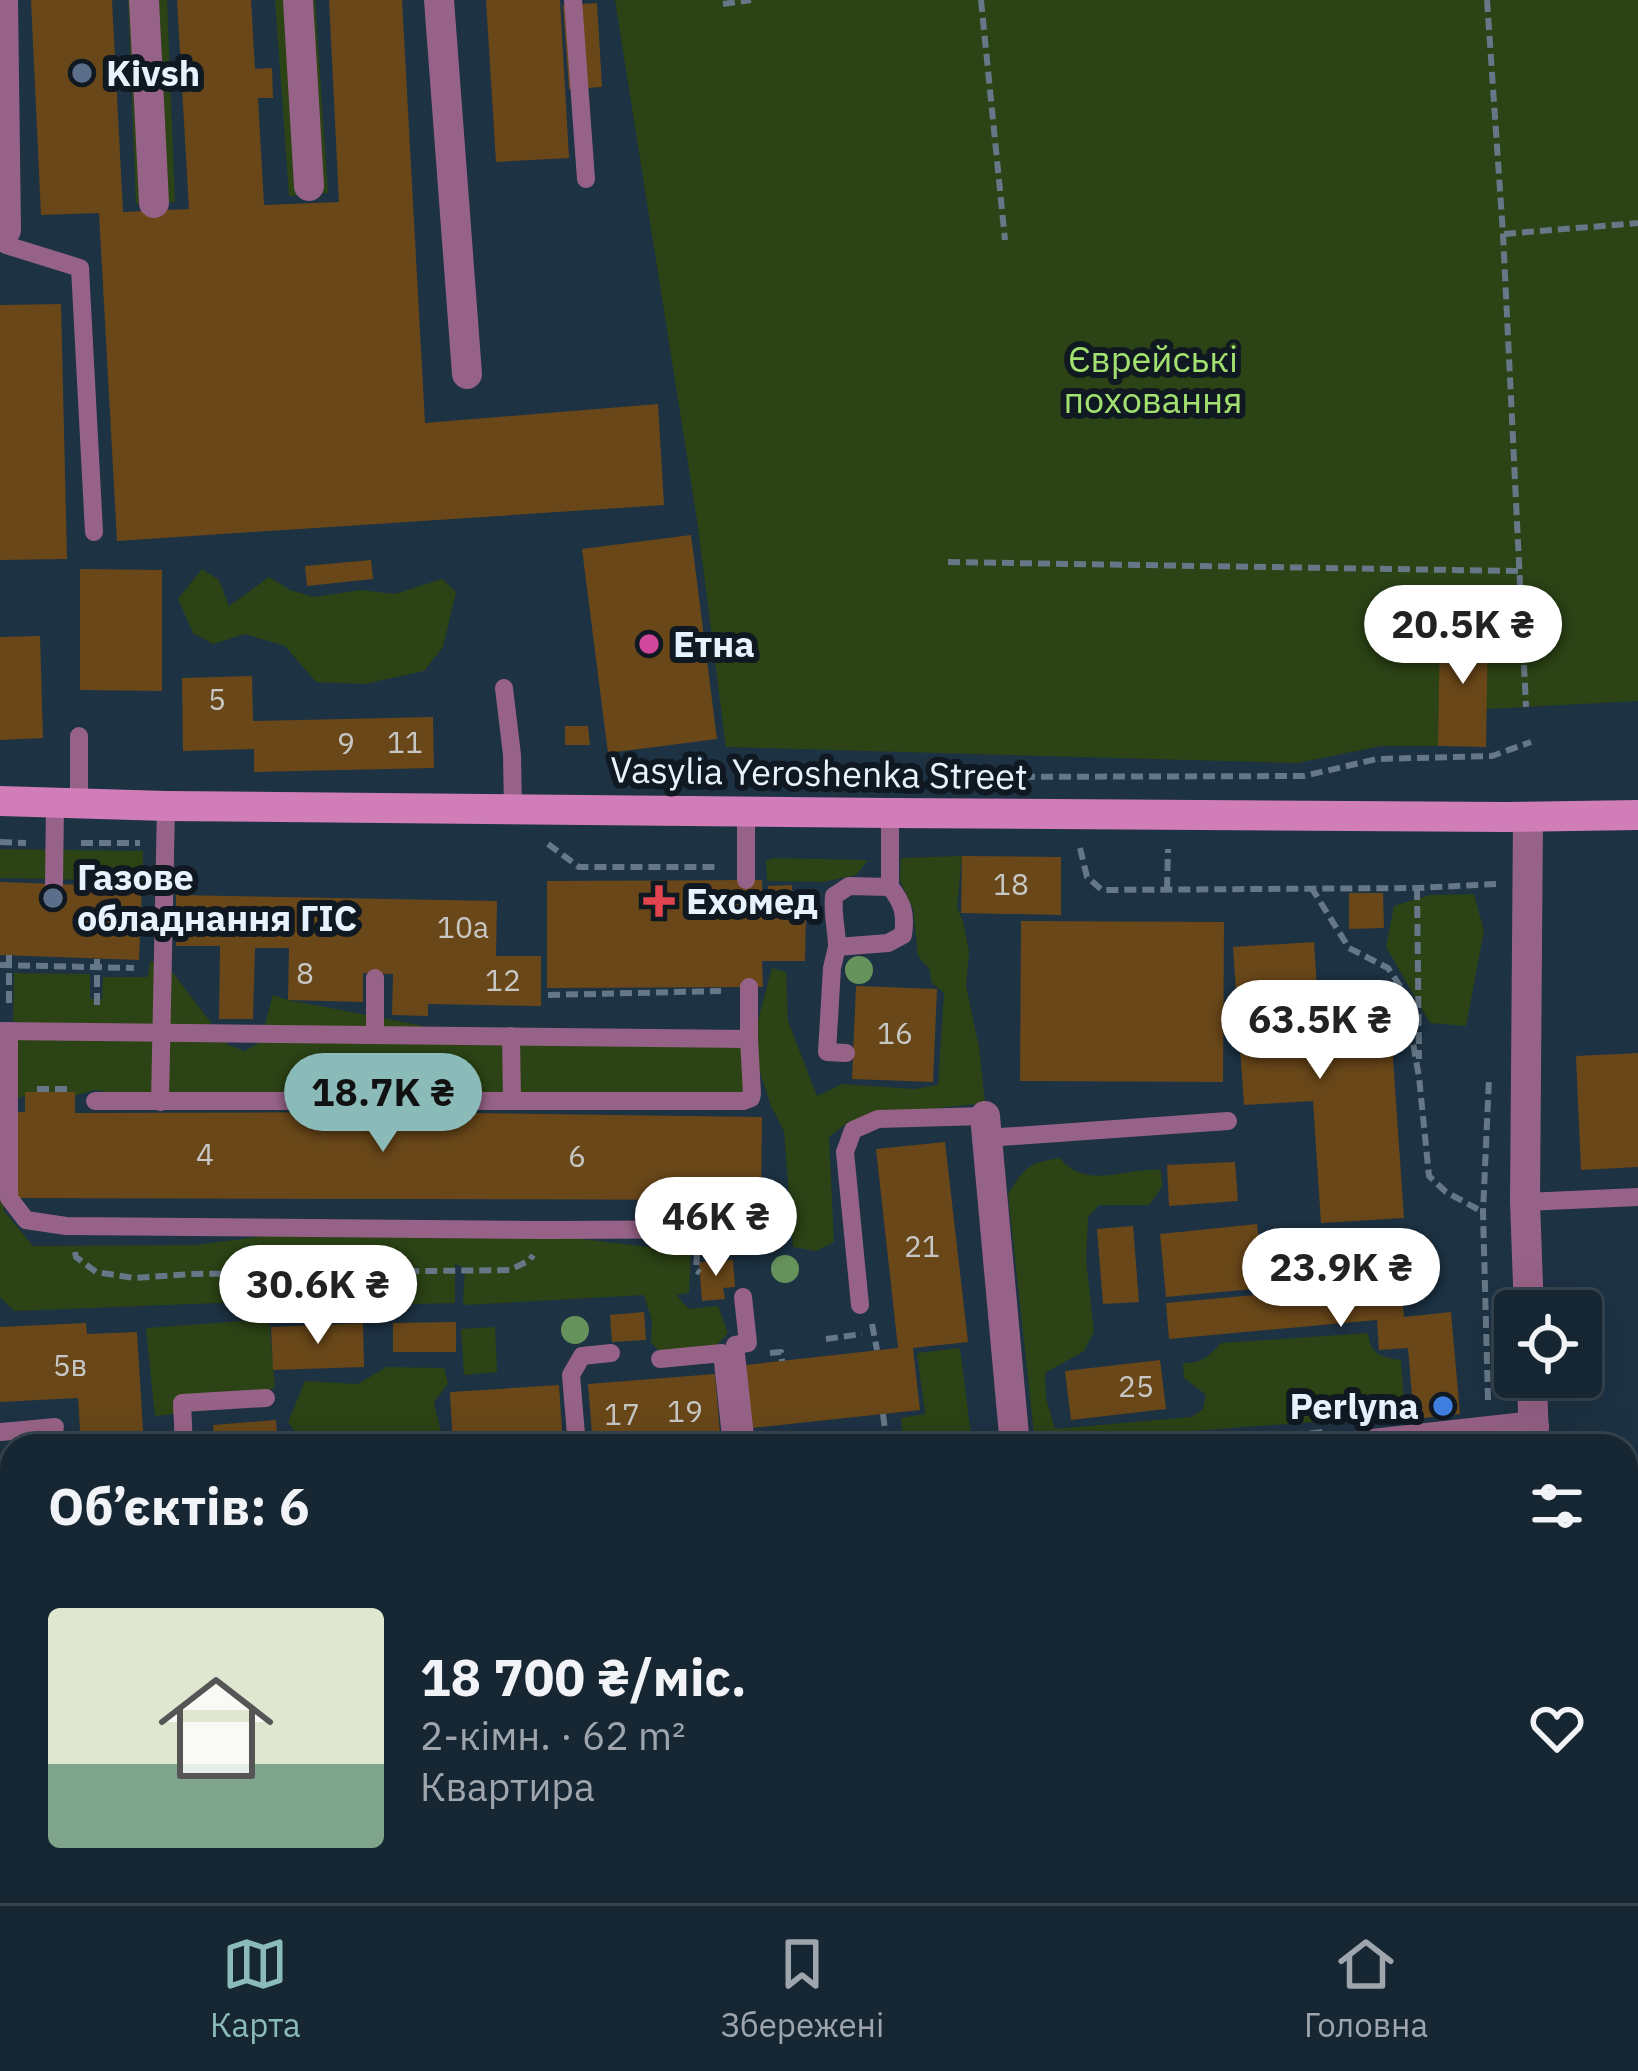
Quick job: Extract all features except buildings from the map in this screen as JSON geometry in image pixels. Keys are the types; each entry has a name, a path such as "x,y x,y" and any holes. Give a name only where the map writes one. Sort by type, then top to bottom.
{"main road":[{"name":"Vasylia Yeroshenka Street","path":"0,801 890,813 1638,815"}],"street":[{"path":"3,0 6,238"},
{"path":"144,0 154,203"},
{"path":"298,0 309,186"},
{"path":"439,0 467,374"},
{"path":"1528,818 1528,1290"},
{"path":"986,1127 1015,1434"},
{"path":"1533,1398 1534,1434"},
{"path":"1479,1434 1504,1434"}],"lane":[{"path":"573,0 586,179"},
{"path":"6,238 80,268 94,532"},
{"path":"504,688 513,809"},
{"path":"53,884 79,736"},
{"path":"160,1102 166,806"},
{"path":"746,811 746,880"},
{"path":"837,947 888,943 903,934 902,902 890,887 890,813"},
{"path":"846,1053 827,1052 837,947 834,896 849,886 890,887"},
{"path":"375,978 375,1035"},
{"path":"95,1101 747,1100 753,1090 749,989"},
{"path":"749,1039 4,1031 9,1198 26,1220 66,1226 766,1229"},
{"path":"511,1036 512,1101"},
{"path":"860,1305 845,1152 854,1130 878,1119 986,1127 1228,1121"},
{"path":"1525,1202 1638,1197"},
{"path":"743,1297 748,1343 735,1345 745,1434"},
{"path":"576,1434 571,1375 582,1356 611,1353"},
{"path":"660,1359 722,1354 731,1434"},
{"path":"183,1434 182,1403 266,1398"},
{"path":"35,1434 55,1427"}],"path":[{"path":"723,4 751,0"},
{"path":"981,0 1005,240"},
{"path":"1487,0 1526,707"},
{"path":"1503,234 1638,223"},
{"path":"948,562 1519,571"},
{"path":"543,840 579,867 733,867 747,844"},
{"path":"1079,845 1087,877 1102,890 1498,884 1497,866"},
{"path":"1167,889 1168,845"},
{"path":"1311,887 1349,948 1388,968 1404,992 1429,1176 1446,1192 1483,1212"},
{"path":"1417,888 1419,1077"},
{"path":"4,1031 4,965 9,955"},
{"path":"4,965 97,963 141,968"},
{"path":"97,963 97,1033"},
{"path":"548,995 749,989"},
{"path":"1489,1433 1483,1212 1490,1066"},
{"path":"9,1088 80,1089 95,1101"},
{"path":"66,1226 76,1256 96,1272 134,1278 510,1270 530,1260 546,1230"},
{"path":"826,1339 863,1334 874,1322 877,1350"},
{"path":"883,1414 885,1434"}],"green space":[{"path":"128,0 167,0 175,202 136,204"},
{"path":"275,0 315,0 328,193 289,196"},
{"name":"Єврейські поховання","path":"615,0 1638,0 1638,701 1486,709 1488,628 1441,627 1438,746 1381,746 1297,763 726,747 697,520"},
{"path":"202,569 219,580 229,606 269,577 314,597 360,590 395,594 442,579 456,592 443,647 424,671 365,684 316,682 285,646 245,634 213,644 193,633 178,599"},
{"path":"0,849 143,851 143,881 0,878"},
{"path":"962,856 957,907 969,952 966,986 985,1103 864,1116 843,1126 829,1137 834,1242 816,1251 793,1247 784,1131 758,1066 758,1020 772,968 786,972 788,1021 817,1096 842,1084 914,1089 938,1085 944,993 931,982 930,970 918,956 913,909 900,881 901,858"},
{"path":"868,860 856,875 823,882 767,881 766,861"},
{"path":"1474,894 1484,931 1466,1026 1430,1023 1386,947 1394,906 1430,895"},
{"path":"150,961 167,965 228,1045 245,1051 260,1042 273,995 440,1029 749,1039 752,1094 143,1098 95,1090 45,1104 30,1094 0,1105 17,1022 13,1021 14,973 90,974 90,999 102,999 103,977 148,977"},
{"path":"1060,1158 1070,1168 1094,1176 1161,1170 1162,1187 1149,1205 1099,1205 1088,1217 1086,1260 1094,1332 1084,1351 1045,1373 1055,1429 1191,1417 1203,1409 1206,1395 1184,1378 1183,1363 1204,1358 1221,1343 1368,1333 1378,1354 1401,1360 1405,1415 1154,1434 1034,1434 1008,1194 1028,1168"},
{"path":"0,1165 4,1211 33,1246 195,1245 328,1228 505,1230 691,1252 689,1293 676,1295 689,1309 718,1306 728,1333 712,1350 660,1352 651,1342 652,1321 644,1295 463,1305 465,1268 455,1264 455,1303 245,1308 244,1302 14,1311 0,1297"},
{"path":"269,1319 275,1387 236,1407 155,1416 146,1328"},
{"path":"495,1327 497,1372 464,1375 461,1329"},
{"path":"960,1348 971,1434 903,1434 901,1418 925,1414 917,1353"},
{"path":"386,1367 444,1368 448,1384 434,1402 441,1434 296,1434 288,1422 305,1381 358,1384"}],"place":[{"name":"Kivsh","path":"82,73"},
{"name":"Етна","path":"649,644"},
{"name":"Газове обладнання ГІС","path":"53,898"},
{"name":"Ехомед","path":"659,901"},
{"name":"Perlyna","path":"1443,1406"}]}
